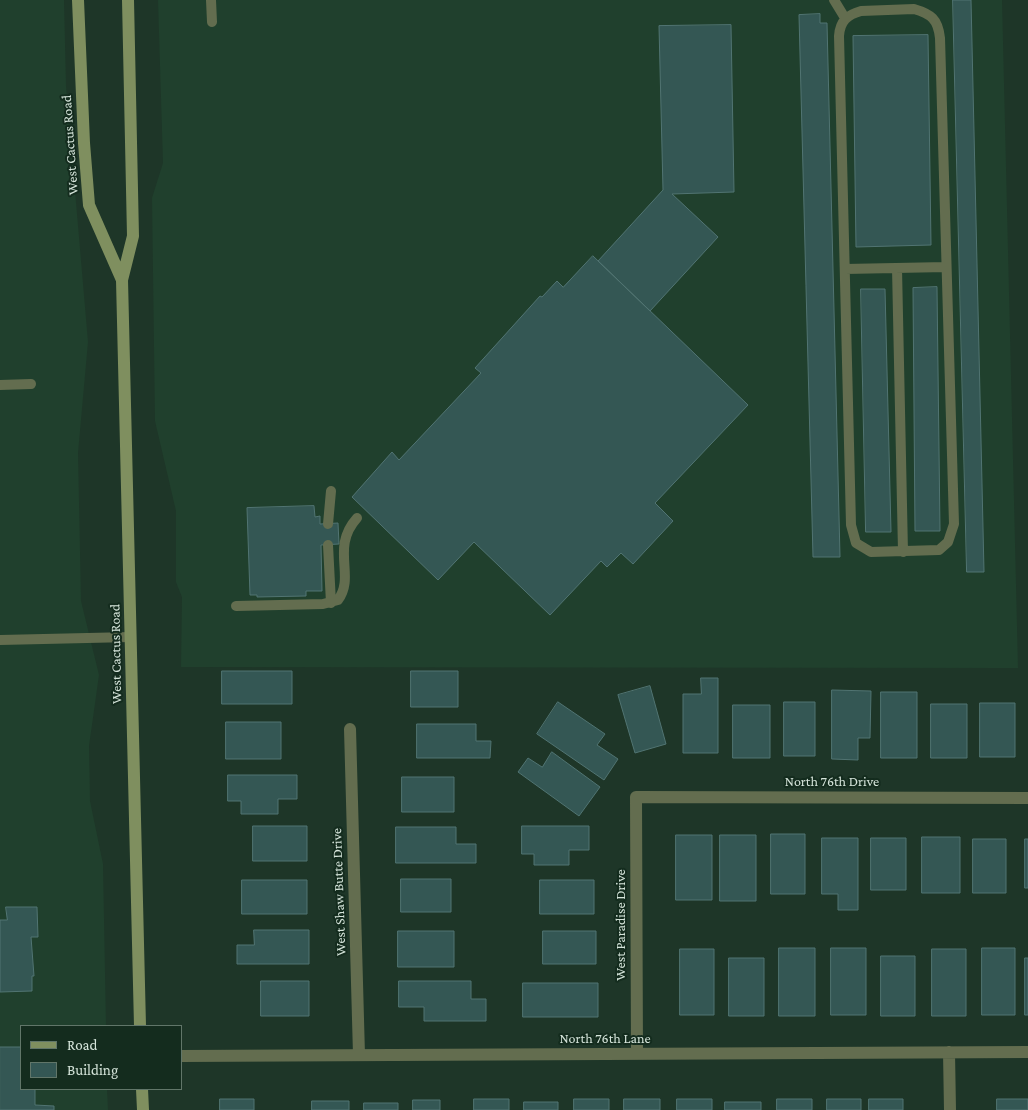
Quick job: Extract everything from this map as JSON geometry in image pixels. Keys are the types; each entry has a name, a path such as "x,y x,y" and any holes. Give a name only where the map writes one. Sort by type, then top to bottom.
{"main road":[{"name":"West Cactus Road","path":"78,0 83,124 89,205 122,280"},
{"name":"West Cactus Road","path":"128,0 133,236 122,280 140,1025"},
{"path":"142,1090 143,1110"}],"street":[{"name":"West Shaw Butte Drive","path":"350,729 358,1055"},
{"name":"North 76th Drive","path":"636,796 1028,798"},
{"name":"West Paradise Drive","path":"636,796 637,1054"},
{"path":"949,1052 950,1110"},
{"name":"North 76th Lane","path":"182,1056 1028,1052"}],"lane":[{"path":"211,0 212,22"},
{"path":"834,0 845,18"},
{"path":"914,9 925,12 934,18 939,27 952,533 948,542 939,550 872,552 856,543 852,534 839,36 840,27 845,18 861,11 914,9"},
{"path":"845,269 946,267"},
{"path":"897,268 902,552"},
{"path":"0,385 30,384"},
{"path":"328,524 331,491"},
{"path":"236,606 330,603 338,600 342,594 344,539 349,526 357,518"},
{"path":"328,544 330,603"},
{"path":"0,640 131,637"}],"shaded area":[{"path":"0,0 64,0 66,86 88,342 78,453 81,601 99,675 89,746 90,801 103,864 106,1025 20,1025 20,1090 107,1090 108,1110 0,1110"},
{"path":"158,0 1002,0 1018,668 181,667 182,597 176,582 176,511 155,421 152,198 163,163"}],"building":[{"path":"953,0 971,0 984,572 967,572"},
{"path":"820,14 820,23 827,23 840,557 813,557 799,15"},
{"path":"731,25 734,192 672,194 718,237 650,311 598,261 663,190 659,26"},
{"path":"928,35 931,245 856,247 853,36"},
{"path":"593,256 748,405 655,503 673,521 633,564 621,553 607,567 601,561 550,615 474,542 438,580 352,497 392,452 399,460 481,373 475,368 540,296 542,297 557,281 563,287"},
{"path":"937,287 940,531 915,531 913,288"},
{"path":"861,289 885,289 891,532 866,532"},
{"path":"314,506 315,517 320,516 320,524 338,523 339,544 321,545 322,591 306,591 306,596 257,597 257,595 250,595 247,508"},
{"path":"222,671 292,671 292,704 222,704"},
{"path":"411,671 458,671 458,707 411,707"},
{"path":"701,678 718,678 718,753 683,753 683,694 701,694"},
{"path":"650,686 666,744 635,753 618,695"},
{"path":"832,690 871,691 870,738 858,738 858,760 832,759"},
{"path":"881,692 917,692 917,758 881,758"},
{"path":"558,702 605,734 597,745 618,759 604,780 537,734"},
{"path":"784,702 815,702 815,756 784,756"},
{"path":"980,703 1015,703 1015,757 980,757"},
{"path":"931,704 967,704 967,758 931,758"},
{"path":"733,705 770,705 770,758 733,758"},
{"path":"226,722 281,722 281,759 226,759"},
{"path":"417,724 476,724 476,741 491,741 490,758 417,758"},
{"path":"552,752 600,787 579,816 518,772 528,758 542,767"},
{"path":"228,775 297,775 297,799 278,799 278,814 241,814 241,801 228,801"},
{"path":"402,777 454,777 454,812 402,812"},
{"path":"253,826 307,826 307,861 253,861"},
{"path":"522,826 589,826 589,850 569,850 569,865 534,865 534,854 522,854"},
{"path":"396,827 456,827 456,844 476,844 476,863 396,863"},
{"path":"771,834 805,834 805,894 771,894"},
{"path":"676,835 712,835 712,900 676,900"},
{"path":"720,835 756,835 756,901 720,901"},
{"path":"922,837 960,837 960,893 922,893"},
{"path":"822,838 858,838 858,910 838,910 838,894 822,894"},
{"path":"871,838 906,838 906,890 871,890"},
{"path":"973,839 1006,839 1006,893 973,893"},
{"path":"1025,839 1028,839 1028,888 1025,888"},
{"path":"401,879 451,879 451,912 401,912"},
{"path":"242,880 307,880 307,914 242,914"},
{"path":"540,880 594,880 594,914 540,914"},
{"path":"6,907 37,907 38,937 31,937 34,976 32,976 32,991 0,992 0,920 7,920"},
{"path":"254,930 309,930 309,964 237,964 237,945 254,945"},
{"path":"398,931 454,931 454,967 398,967"},
{"path":"543,931 596,931 596,964 543,964"},
{"path":"779,948 815,948 815,1016 779,1016"},
{"path":"831,948 866,948 866,1015 831,1015"},
{"path":"982,948 1015,948 1015,1015 982,1015"},
{"path":"680,949 714,949 714,1015 680,1015"},
{"path":"932,949 966,949 966,1016 932,1016"},
{"path":"881,956 915,956 915,1016 881,1016"},
{"path":"729,958 764,958 764,1016 729,1016"},
{"path":"1025,958 1028,958 1028,1015 1025,1015"},
{"path":"261,981 309,981 309,1016 261,1016"},
{"path":"399,981 471,981 471,999 486,999 486,1021 424,1021 424,1007 399,1007"},
{"path":"523,983 598,983 598,1017 523,1017"},
{"path":"0,1047 20,1047 20,1090 35,1090 35,1105 54,1106 54,1110 0,1110"},
{"path":"220,1099 254,1099 254,1110 220,1110"},
{"path":"474,1099 509,1099 509,1110 474,1110"},
{"path":"574,1099 609,1099 609,1110 574,1110"},
{"path":"624,1099 660,1099 660,1110 624,1110"},
{"path":"677,1099 712,1099 712,1110 677,1110"},
{"path":"777,1099 812,1099 812,1110 777,1110"},
{"path":"827,1099 861,1099 861,1110 827,1110"},
{"path":"869,1099 903,1099 903,1110 869,1110"},
{"path":"997,1099 1028,1099 1028,1110 997,1110"},
{"path":"413,1100 440,1100 440,1110 413,1110"},
{"path":"312,1101 349,1101 349,1110 312,1110"},
{"path":"524,1102 558,1102 558,1110 524,1110"},
{"path":"725,1102 761,1102 761,1110 725,1110"},
{"path":"364,1103 398,1103 398,1110 364,1110"}]}
